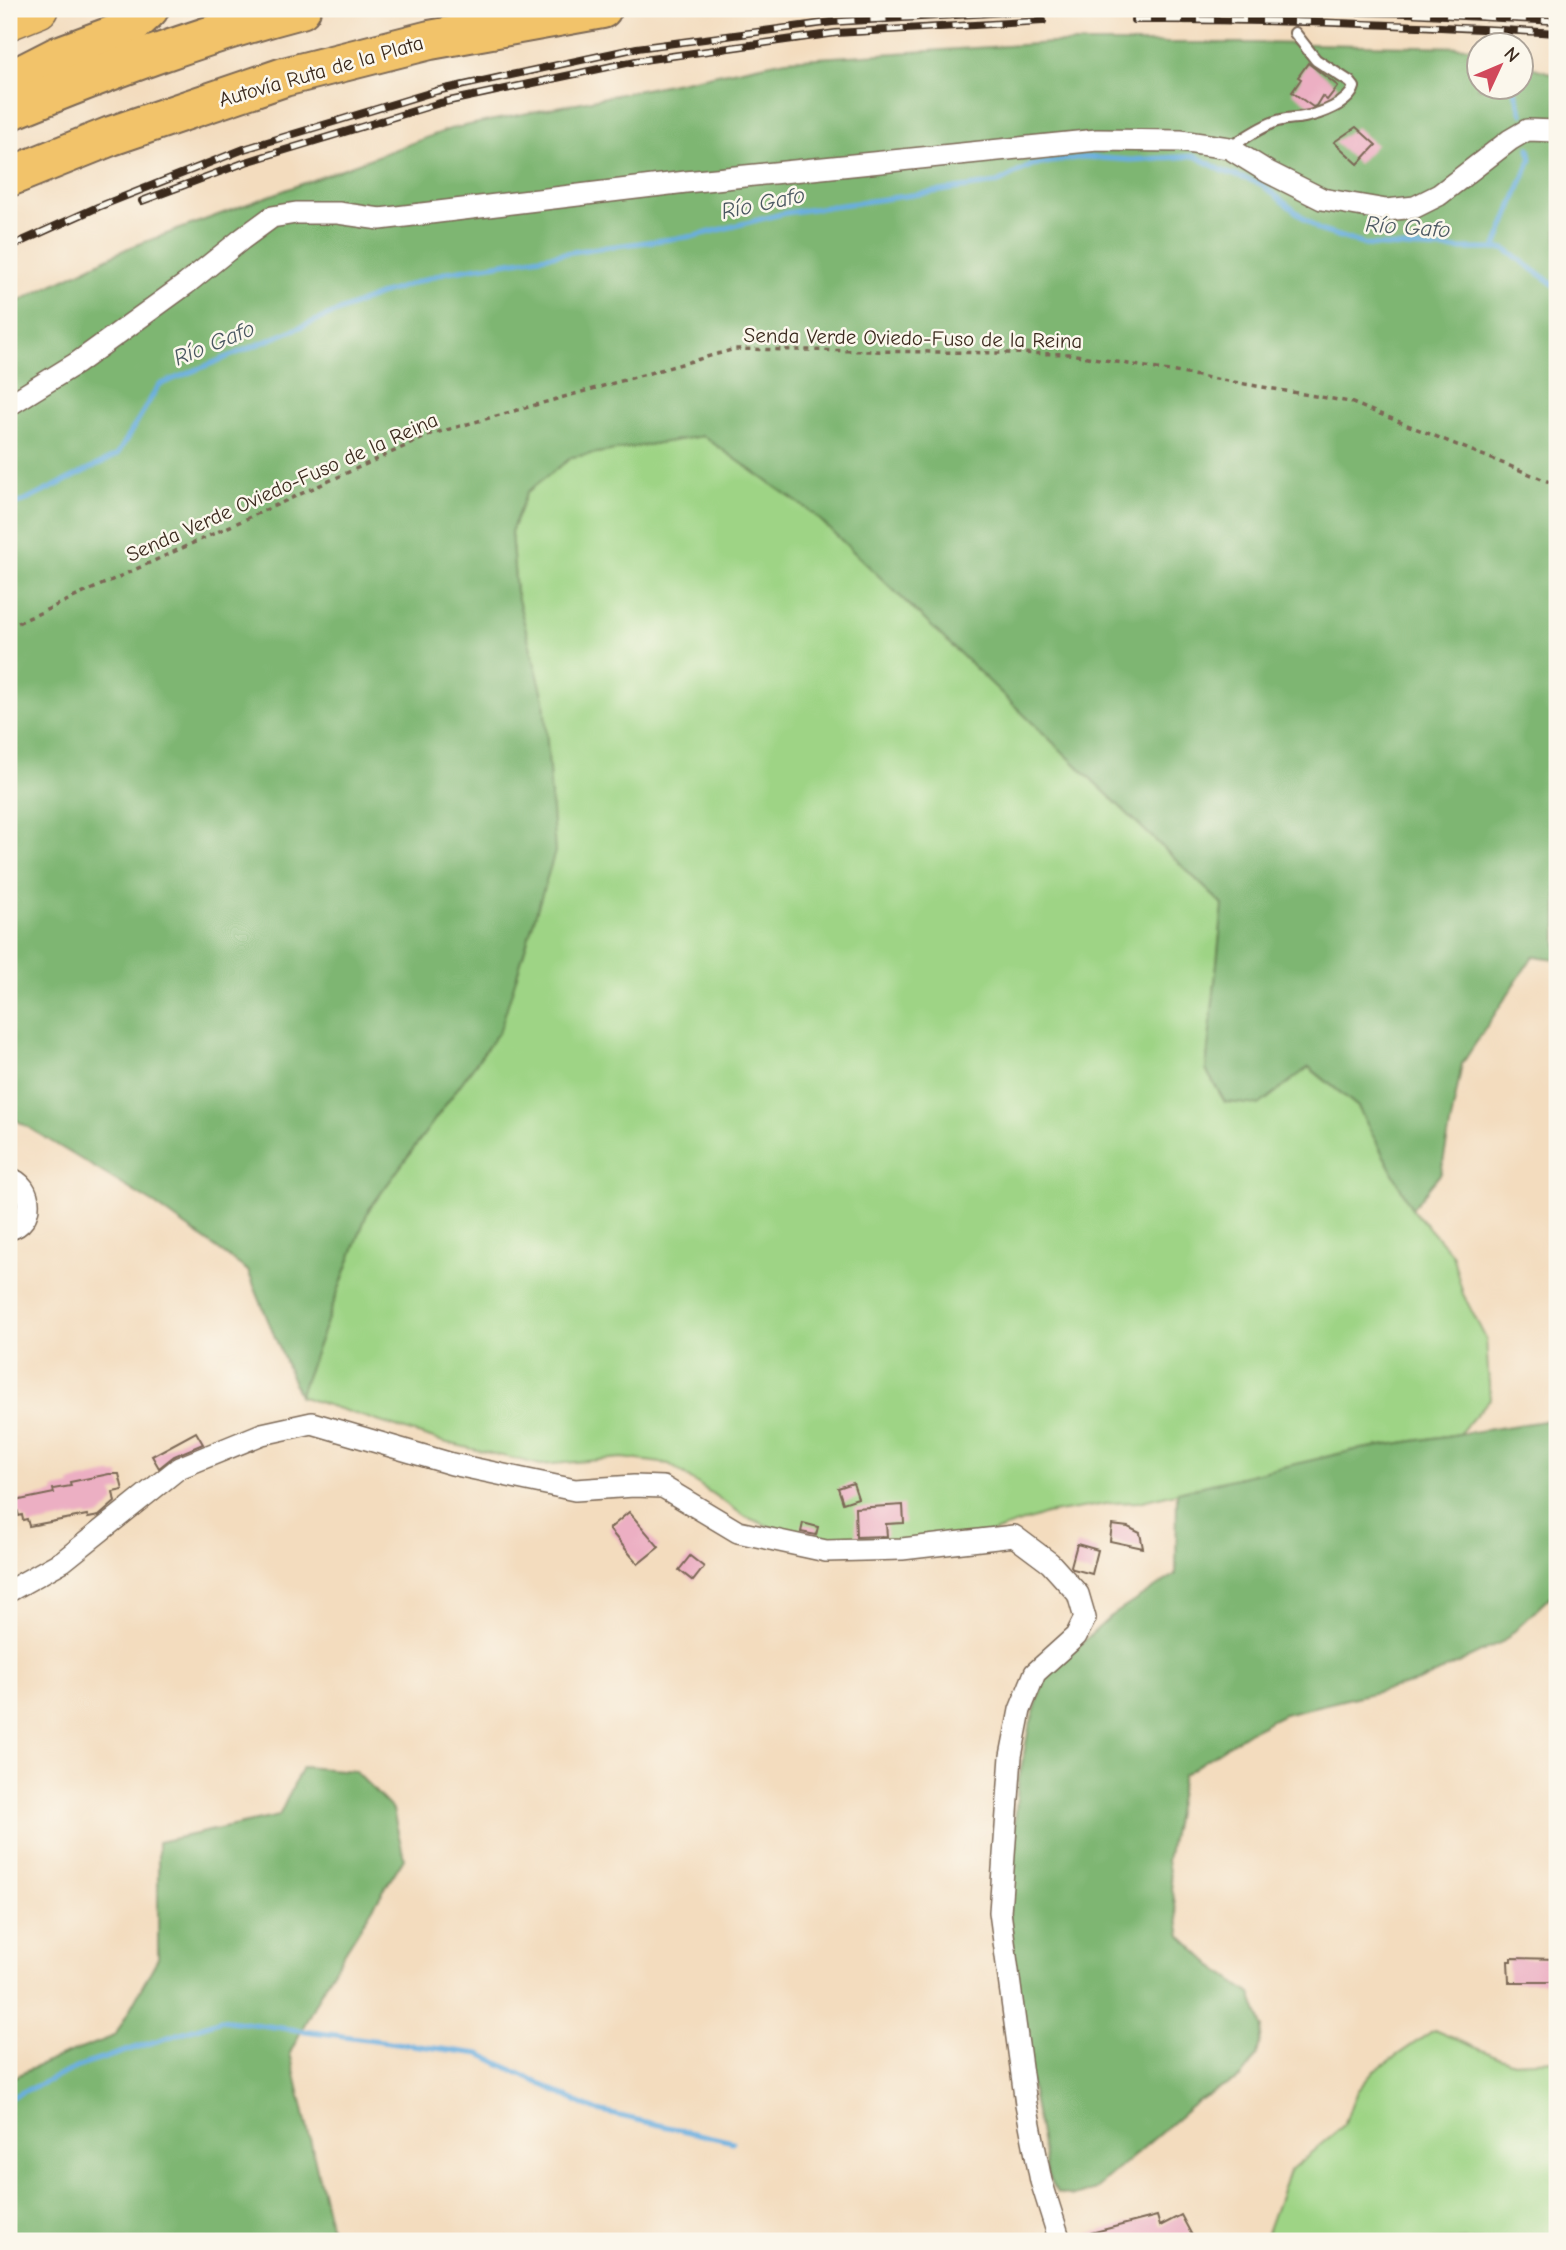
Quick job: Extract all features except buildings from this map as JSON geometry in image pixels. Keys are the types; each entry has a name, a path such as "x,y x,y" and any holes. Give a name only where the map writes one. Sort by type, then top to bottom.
{"highway":[{"path":"9,81 58,56 125,31 149,9"},
{"path":"9,111 88,78 217,34 301,9"},
{"name":"Autovía Ruta de la Plata","path":"9,177 111,136 284,77 430,40 603,9"}],"street":[{"path":"9,405 77,363 272,217 296,213 338,213 380,219 686,182 1097,140 1180,141 1229,148 1268,172 1322,199 1385,210 1415,207 1439,195 1527,130 1557,131"},
{"path":"9,1178 16,1180 26,1190 29,1201 26,1216 9,1229"},
{"path":"9,1591 63,1561 180,1468 262,1434 312,1423 453,1464 575,1490 663,1487 738,1532 826,1551 902,1549 1014,1536 1050,1563 1078,1594 1085,1618 1076,1636 1035,1672 1020,1710 1011,1756 1000,1912 1026,2104 1041,2181 1060,2241"}],"lane":[{"path":"1229,148 1270,123 1318,113 1335,106 1352,94 1354,87 1350,82 1316,60 1295,33"}],"path":[{"name":"Senda Verde Oviedo-Fuso de la Reina","path":"9,627 432,434 735,349 1070,354 1350,402 1557,485"}],"green space":[{"path":"1052,43 1464,47 1464,102 1534,102 1534,68 1557,75 1557,959 1533,956 1462,1064 1441,1173 1412,1209 1358,1107 1309,1067 1259,1105 1225,1102 1206,1070 1223,905 814,514 703,436 572,457 527,492 511,532 516,592 544,699 555,852 500,1030 368,1211 299,1396 248,1271 156,1205 16,1120 9,1075 9,306 126,249 450,129 786,60"},
{"path":"703,436 814,514 1223,905 1206,1070 1225,1102 1308,1067 1358,1107 1412,1209 1452,1254 1463,1294 1486,1339 1490,1399 1459,1434 1355,1450 1138,1502 1112,1503 1046,1514 994,1532 899,1546 799,1538 746,1517 669,1464 622,1458 541,1465 443,1442 299,1396 368,1211 500,1030 544,699 516,592 511,532 527,492 572,457"},
{"path":"1557,1419 1557,1590 1504,1641 1419,1682 1284,1714 1250,1731 1183,1775 1167,1861 1181,1936 1217,1970 1251,1994 1263,2027 1257,2056 1240,2078 1200,2099 1093,2191 1073,2196 1057,2193 1047,2172 1030,2081 1008,1908 1018,1784 1029,1728 1045,1677 1110,1617 1176,1574 1177,1492 1355,1450"},
{"path":"302,1767 355,1771 393,1810 404,1858 326,1982 290,2053 332,2234 340,2241 9,2241 9,2079 115,2036 158,1958 158,1842 279,1816"},
{"path":"1434,2030 1510,2062 1557,2060 1557,2241 1264,2241 1289,2171 1344,2125 1357,2091 1374,2071"}],"waterway":[{"path":"1518,102 1522,114"},
{"path":"1495,249 1531,159 1529,148"},
{"name":"Río Gafo","path":"9,506 27,500 117,455 159,385 381,294 447,272 695,236 785,213 997,183 1032,165 1083,157 1131,160 1195,156 1225,172 1261,184 1319,230 1366,245 1505,249 1557,287"},
{"path":"9,2098 83,2065 221,2020 480,2054 594,2110 733,2142"}],"railway":[{"path":"9,247 98,207 244,149 436,91 637,48 832,22 1028,11 1220,9 1407,13 1557,21"},
{"path":"1134,20 1345,23 1557,33"},
{"path":"142,201 246,162 440,103 636,61 836,33 1043,21"}]}
